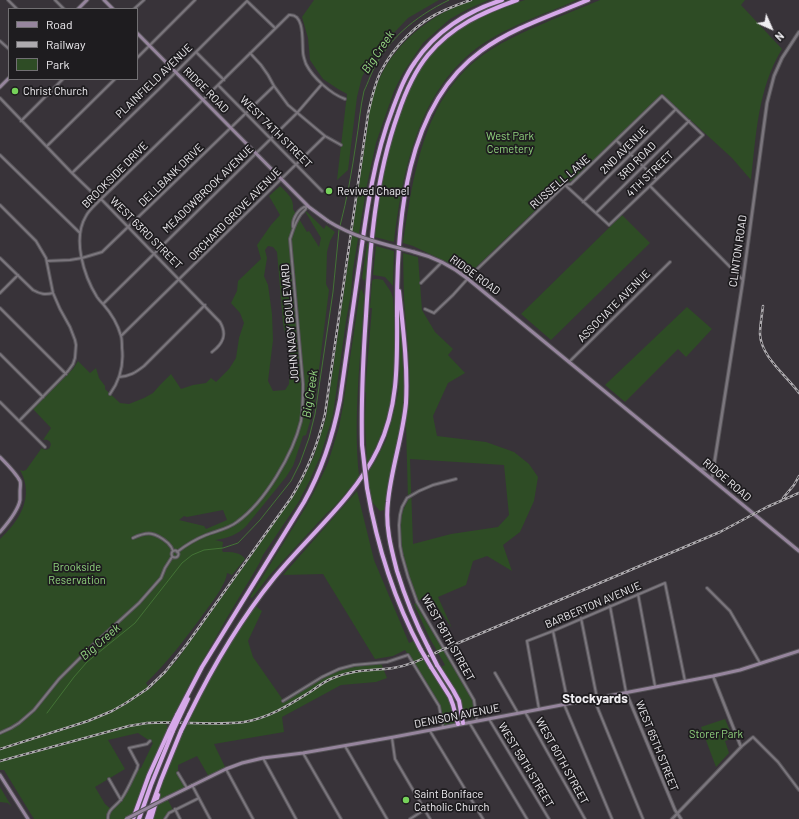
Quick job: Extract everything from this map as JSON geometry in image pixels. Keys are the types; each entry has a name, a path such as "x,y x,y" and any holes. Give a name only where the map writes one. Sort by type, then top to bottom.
{"highway":[{"path":"139,819 171,731 199,672 304,502 320,469 328,447 336,421 340,400 373,175 385,131 402,85 419,56 444,30 459,19 482,7 502,0"},
{"path":"458,724 450,697 421,650 399,605 374,528 367,488 361,422 367,292 372,233 381,172 388,142 406,90 422,63 435,47 449,34 469,20 517,0"},
{"path":"147,819 181,731 225,647 246,614 276,576 349,494 368,467 378,448 389,419 395,391 397,357 398,257 402,212 408,179 415,154 427,119 437,99 447,84 465,64 494,42 529,25 588,0"},
{"path":"398,257 399,289 406,361 406,404 388,498 387,525 392,554 411,612 437,665 456,696 460,706 463,723"},
{"path":"132,819 152,766 171,731"},
{"path":"151,819 169,759"}],"main road":[{"path":"79,8 87,0"},
{"path":"104,0 112,8"},
{"name":"RIDGE ROAD","path":"138,34 308,206 328,221 359,237 428,256 457,270 799,550"},
{"path":"0,87 8,79"},
{"path":"0,457 20,481 20,500 11,518 0,532"},
{"name":"DENISON AVENUE","path":"126,819 192,785 242,763 263,758 303,753 430,730 713,676 740,670 799,651"},
{"path":"0,775 28,819"}],"street":[{"path":"8,0 16,8"},
{"path":"55,0 63,8"},
{"path":"135,8 144,0"},
{"path":"138,57 195,0"},
{"path":"247,0 275,28"},
{"name":"PLAINFIELD AVENUE","path":"72,173 176,72 247,0"},
{"name":"BROOKSIDE DRIVE","path":"110,394 117,383 123,360 121,336 110,314 90,284 83,266 80,233 89,210 289,15 296,18 301,27 303,54 306,64 314,76 322,84"},
{"name":"CLINTON ROAD","path":"712,478 743,280 767,103 774,77 782,58 799,32"},
{"path":"0,41 8,49"},
{"path":"196,52 224,80"},
{"path":"250,53 268,75 288,105 325,136 341,145"},
{"path":"21,120 62,80"},
{"path":"47,146 114,80"},
{"path":"322,84 339,97 345,99"},
{"name":"MEADOWBROOK AVENUE","path":"103,304 297,114 322,84"},
{"name":"WEST 74TH STREET","path":"218,85 322,191"},
{"name":"DELLBANK DRIVE","path":"46,261 70,260 102,252 274,86"},
{"name":"RUSSELL LANE","path":"425,309 434,313 471,275 566,185 571,184 662,96 676,109"},
{"name":"WEST 63RD STREET","path":"0,98 72,173 100,200 102,200 180,279 220,322 224,327 223,340 212,352"},
{"path":"676,109 689,121"},
{"name":"2ND AVENUE","path":"583,202 676,109"},
{"name":"4TH STREET","path":"596,213 609,225 703,135 689,121"},
{"name":"3RD ROAD","path":"596,213 689,121"},
{"name":"ORCHARD GROVE AVENUE","path":"121,336 325,136"},
{"path":"617,140 656,179"},
{"path":"0,155 80,233"},
{"path":"566,185 596,213"},
{"path":"650,186 743,280"},
{"path":"0,205 36,241 46,258 53,293 76,340 75,358 66,374 19,421"},
{"name":"JOHN NAGY BOULEVARD","path":"172,557 178,557 178,552 187,545 204,536 227,528 249,512 262,497 284,464 292,448 301,420 303,407 303,384 290,239 293,228 308,206"},
{"path":"0,258 33,290 39,293 53,293"},
{"path":"421,283 442,262"},
{"name":"ASSOCIATE AVENUE","path":"569,362 670,262"},
{"path":"0,293 18,275"},
{"path":"119,376 133,374 144,366 205,306"},
{"path":"0,308 66,374"},
{"path":"0,354 43,397"},
{"path":"0,402 45,446"},
{"path":"700,469 704,470 710,467 715,459"},
{"name":"WEST 58TH STREET","path":"456,479 433,485 407,498 402,506 400,515 400,546 408,577 417,602 474,700 478,721"},
{"path":"0,525 3,529"},
{"path":"132,538 148,533 156,534 171,546 174,551 178,552"},
{"name":"JOHN NAGY BOULEVARD","path":"0,733 20,723 34,710 59,679 94,644 139,603 161,578 172,557 171,553 174,551"},
{"name":"BARBERTON AVENUE","path":"539,709 526,641 665,583 685,681"},
{"path":"707,588 730,612 760,663"},
{"path":"638,594 655,686"},
{"name":"WEST 65TH STREET","path":"610,606 626,692 677,814 681,819"},
{"path":"581,618 595,698 643,819"},
{"path":"553,631 568,703"},
{"path":"283,700 338,669 354,665 387,662 408,655 439,706 443,727"},
{"path":"495,673 518,713"},
{"path":"713,676 741,747"},
{"path":"564,704 612,819"},
{"name":"WEST 60TH STREET","path":"525,712 585,819"},
{"name":"WEST 59TH STREET","path":"489,718 549,819"},
{"path":"469,722 527,819"},
{"path":"430,730 483,819"},
{"path":"391,737 395,759 430,819"},
{"path":"672,819 741,747 753,737 778,762 799,790"},
{"path":"108,819 107,815 121,800 137,769 138,765 129,748 147,744 150,741"},
{"path":"345,745 387,819"},
{"path":"303,753 341,819"},
{"path":"263,758 296,819"},
{"path":"226,769 253,819"},
{"path":"178,773 187,788"},
{"path":"109,779 121,800"},
{"path":"192,785 210,819"},
{"path":"165,819 169,813 175,809 199,798"},
{"path":"175,809 180,819"},
{"path":"410,819 425,810"}],"green space":[{"path":"314,0 439,0 408,18 377,51 362,77 357,97 348,170 337,180 347,94 323,79 310,60 308,38 302,17"},
{"name":"Brookside Reservation","path":"474,0 489,0 450,19 423,43 403,73 394,91 376,143 367,185 353,269 351,294 333,415 320,457 310,480 298,503 263,555 191,681 171,721 166,723 169,731 131,819 34,819 4,770 0,770 0,539 19,516 23,508 26,490 20,470 26,470 41,448 45,450 51,446 49,441 43,440 51,428 33,409 73,369 78,361 90,373 96,368 105,389 120,403 129,404 153,393 171,374 181,389 206,383 211,378 216,382 229,369 236,358 239,338 244,323 240,313 231,303 237,291 238,281 261,259 257,245 280,215 269,196 280,186 290,196 293,209 307,232 309,231 319,247 321,238 303,208 324,229 326,225 335,232 330,241 327,252 326,284 329,290 314,408 306,435 303,436 293,466 286,477 247,525 232,536 215,540 223,542 223,552 232,552 241,555 245,559 232,575 227,573 221,589 176,651 146,683 150,689 177,660 257,548 301,483 314,456 326,418 370,108 374,92 383,71 403,44 428,22 458,6","holes":["268,246 273,247 277,252 283,323 285,333 290,336 289,384 285,390 273,391 268,381 273,340 272,314 268,285 264,276 267,258 265,250","223,510 227,520 206,529 204,526 179,520 184,516 187,517","138,733 153,743 141,768 137,769 121,800 111,809 105,804 95,787 125,769 108,740"]},
{"path":"525,0 577,0 528,20 492,38 481,45 460,63 442,85 428,108 417,133 403,187 394,242 375,237 382,182 391,141 402,106 417,74 437,47 456,31 489,13"},
{"name":"West Park Cemetery","path":"600,0 745,0 741,5 782,49 768,80 759,112 751,180 732,158 662,94 572,181 565,182 470,273 413,246 403,243 416,169 423,144 443,99 457,79 475,61 501,43"},
{"path":"622,215 650,243 551,340 521,314"},
{"path":"367,243 369,244 366,278 364,281 362,278"},
{"path":"376,246 394,251 393,286 385,277 373,275"},
{"path":"403,253 418,257 422,310 435,332 453,349 448,355 465,373 448,383 433,416 437,436 486,442 514,452 529,464 538,477 534,501 520,532 503,545 512,571 487,556 473,561 466,585 438,597 452,628 429,595 418,601 410,581 402,547 402,512 408,500 406,425 410,387 404,300","holes":["410,459 504,465 509,515 498,527 451,534 413,544"]},
{"path":"374,279 383,280 393,298 394,370 387,417 382,432 367,464 365,392 372,308 370,308 372,281"},
{"path":"362,289 364,296 357,408 357,453 359,476 340,501 326,514 269,576 252,598 250,597 307,505 328,463 339,427 360,291"},
{"path":"687,307 712,329 686,357 678,349 625,402 605,385"},
{"path":"401,331 404,386 403,412 384,510 380,511 371,501 368,473 386,440 398,394"},
{"path":"357,491 374,560 409,643 416,640 447,692 458,724 443,727 439,706 405,650 393,656 375,659 323,574 283,575"},
{"path":"416,603 473,701 476,717 467,719 457,692 441,667 445,665 429,637 414,604"},
{"path":"253,604 262,611 248,641 253,657 283,700 329,673 354,665 381,663 387,678 376,682 341,685 282,717 284,732 214,744 226,769 209,777 197,756 178,765 178,773 187,788 167,798 173,810 165,819 151,819 169,759 203,686"},
{"name":"Storer Park","path":"725,719 733,738 725,741 729,753 716,767 701,727"},
{"path":"0,787 12,807 8,803 0,802"}],"waterway":[{"name":"Big Creek","path":"340,226 351,174 364,91 376,64 392,41 402,31 424,14 449,0"},
{"name":"Big Creek","path":"47,713 87,662 135,623 182,563 192,555 204,550 223,548 238,543 260,520 291,481 300,463 309,438 315,414 333,292 339,230"}],"railway":[{"path":"0,749 88,721 112,711 147,689 165,672 187,644 291,498 311,458 325,414 368,114 376,83 392,53 416,28 435,15 471,0"},
{"path":"763,306 760,334 761,342 769,358 799,393"},
{"path":"783,498 794,485 799,476"},
{"path":"0,761 129,726 147,723 232,723 244,722 262,717 286,706 333,678 348,673 400,667 419,660 720,532 767,507 799,493"}],"place":[{"name":"Christ Church","path":"15,91"},
{"name":"Revived Chapel","path":"329,191"},
{"name":"Saint Boniface Catholic Church","path":"406,800"}],"district":[{"name":"Stockyards","path":"595,699"}]}
